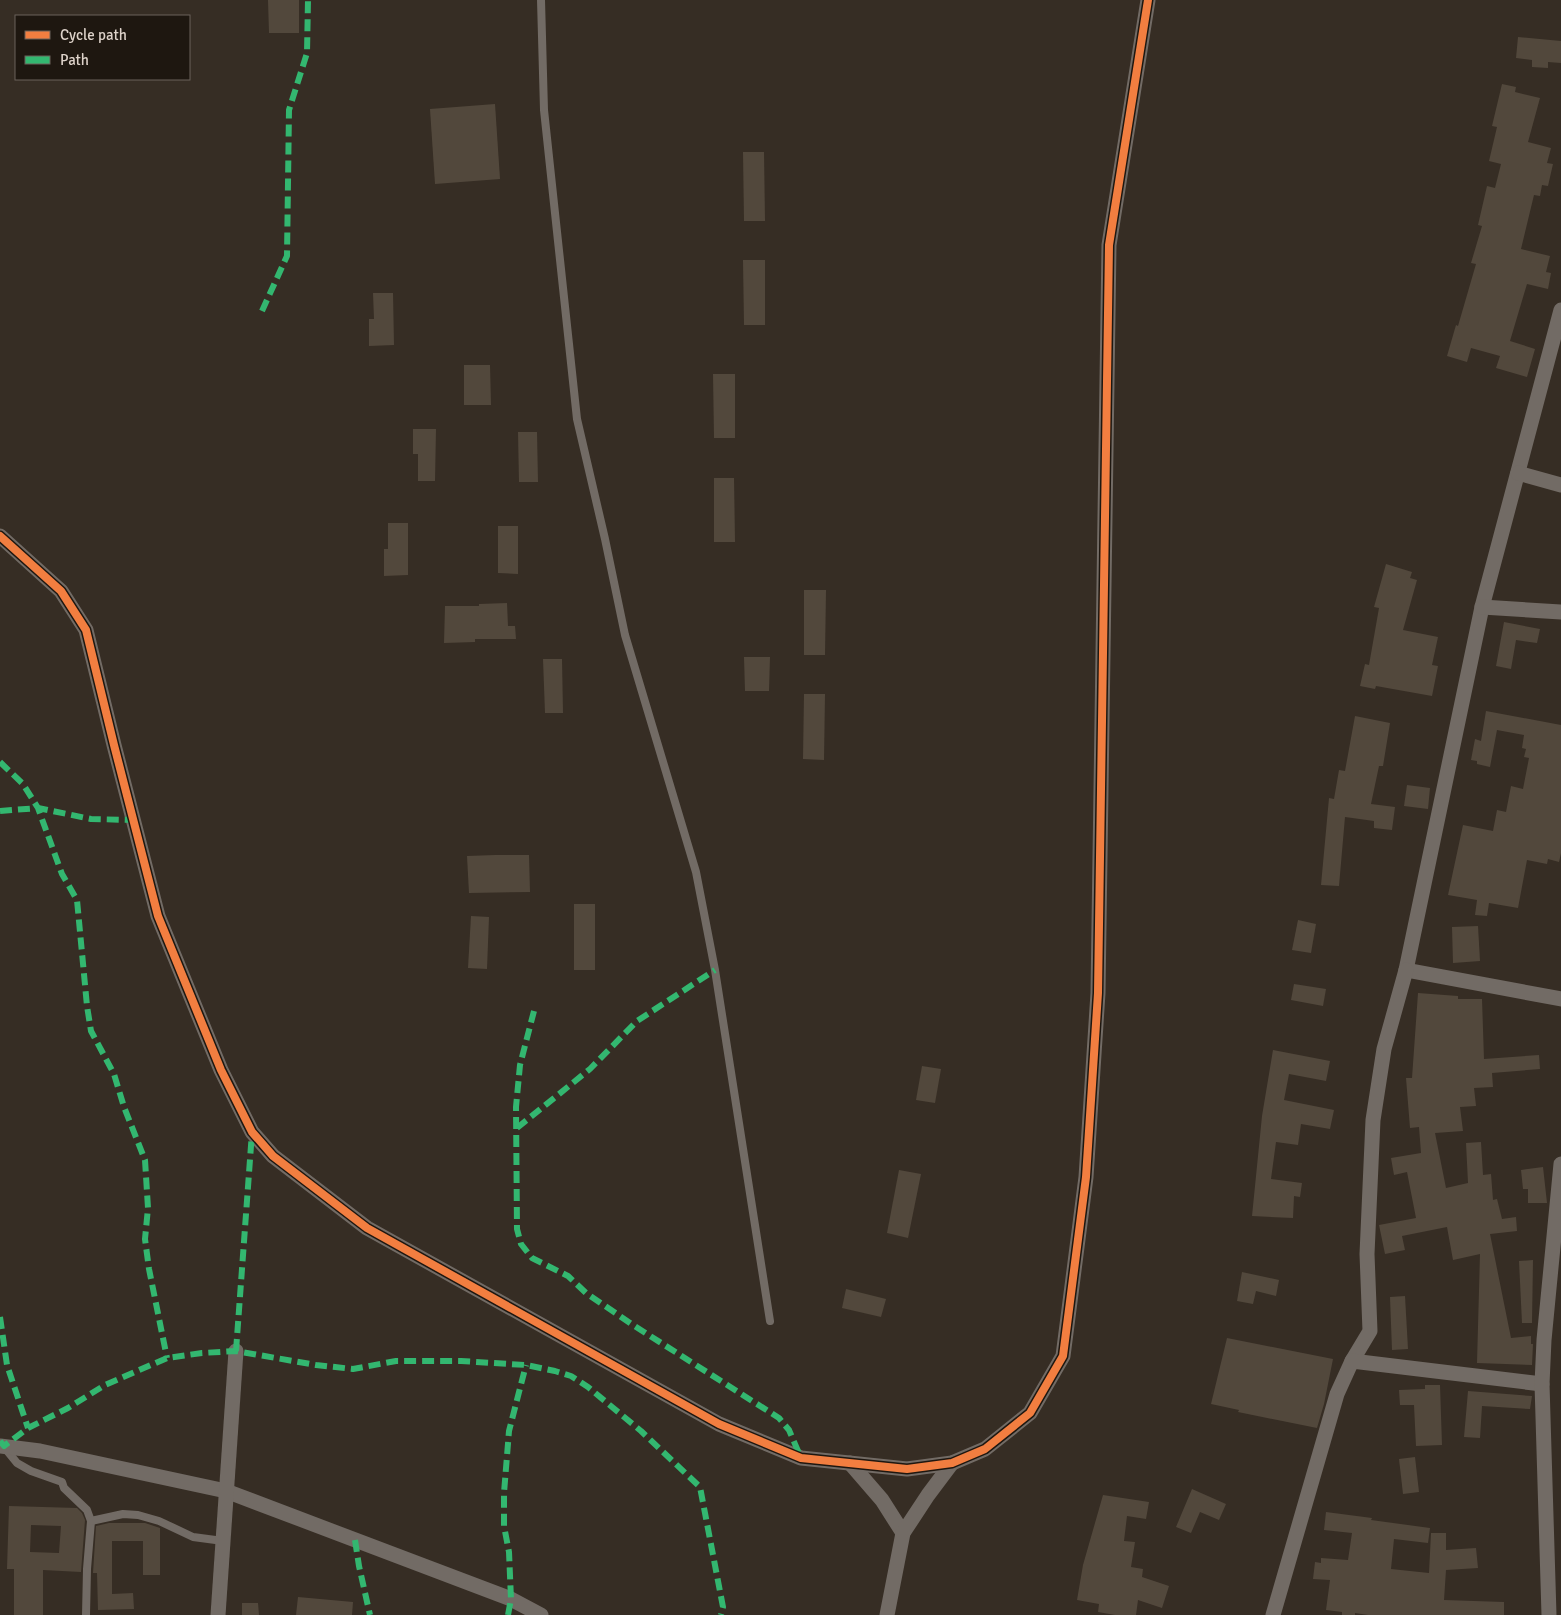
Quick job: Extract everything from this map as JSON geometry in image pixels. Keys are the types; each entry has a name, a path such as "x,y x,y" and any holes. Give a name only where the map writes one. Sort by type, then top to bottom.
{"street":[{"path":"0,536 60,590 86,630 158,916 221,1070 252,1132 273,1156 367,1228 718,1424 801,1458 907,1469 952,1463 985,1449 1030,1413 1063,1356 1086,1177 1098,993 1109,245 1148,0"},
{"path":"1273,1615 1337,1394 1352,1361 1370,1330 1367,1254 1373,1120 1384,1049 1406,970 1482,607 1561,310"},
{"path":"1518,473 1561,485"},
{"path":"1482,607 1561,612"},
{"path":"1406,970 1561,999"},
{"path":"1549,1615 1542,1384 1556,1268 1561,1164"},
{"path":"218,1615 236,1351"},
{"path":"1352,1361 1542,1384"},
{"path":"2,1446 40,1451 226,1491 511,1599 541,1615"},
{"path":"850,1463 882,1500 902,1533"},
{"path":"886,1611 902,1533 952,1463"}],"lane":[{"path":"541,0 544,110 577,420 625,635 696,872 715,970 770,1321"},
{"path":"2,1446 16,1463 31,1471 62,1482 64,1488 87,1510 91,1521 86,1615"},
{"path":"91,1521 123,1514 138,1515 159,1521 193,1537 223,1542"}],"building":[{"path":"268,0 299,0 299,33 269,33"},
{"path":"1518,37 1561,41 1561,63 1548,62 1548,68 1532,67 1532,60 1516,58"},
{"path":"1502,84 1516,87 1515,92 1540,98 1528,142 1551,148 1547,163 1553,164 1548,186 1542,185 1540,196 1534,195 1521,249 1550,256 1546,272 1551,273 1548,289 1527,284 1510,341 1535,349 1527,377 1496,368 1500,356 1471,348 1467,362 1447,356 1476,264 1471,263 1482,226 1478,225 1487,186 1495,188 1501,164 1489,161 1497,127 1492,126"},
{"path":"495,104 500,179 435,184 430,109"},
{"path":"743,152 764,152 765,221 744,221"},
{"path":"743,260 765,260 765,325 744,325"},
{"path":"373,293 393,293 394,345 369,346 369,319 374,319"},
{"path":"464,365 490,365 491,405 464,405"},
{"path":"713,374 735,374 735,438 714,438"},
{"path":"413,429 436,429 435,481 418,481 418,454 413,454"},
{"path":"518,432 537,432 538,482 519,482"},
{"path":"714,478 734,478 735,542 714,542"},
{"path":"388,523 408,523 408,575 384,576 384,549 388,549"},
{"path":"498,526 518,526 518,574 498,573"},
{"path":"1386,564 1412,572 1410,578 1417,580 1403,630 1438,637 1432,665 1438,666 1432,696 1376,686 1375,689 1360,686 1365,664 1369,665 1379,608 1374,607"},
{"path":"804,590 826,590 825,655 804,655"},
{"path":"507,603 508,626 515,626 516,639 475,639 475,642 444,643 445,606 479,606 479,604"},
{"path":"1504,622 1540,629 1537,643 1516,640 1511,669 1496,666"},
{"path":"744,657 770,657 769,691 745,691"},
{"path":"543,659 562,659 563,713 545,713"},
{"path":"804,694 825,694 824,760 803,759"},
{"path":"1486,711 1561,725 1561,853 1559,862 1548,859 1547,864 1527,860 1518,908 1489,903 1487,916 1475,915 1477,900 1448,895 1463,825 1493,831 1497,810 1506,812 1511,786 1523,789 1529,758 1524,757 1526,749 1522,748 1524,735 1497,730 1490,767 1477,764 1477,761 1471,760 1475,739 1481,741"},
{"path":"1355,716 1390,723 1383,766 1379,766 1371,804 1395,807 1392,830 1374,828 1374,821 1345,817 1339,886 1321,885 1329,798 1334,799 1339,770 1345,771"},
{"path":"1407,785 1430,788 1428,809 1404,806"},
{"path":"529,855 530,892 469,893 467,856"},
{"path":"574,904 595,904 595,970 574,970"},
{"path":"471,916 489,917 487,969 468,968"},
{"path":"1298,920 1316,924 1311,953 1292,950"},
{"path":"1478,926 1480,961 1453,963 1452,927"},
{"path":"1294,984 1326,989 1323,1006 1291,1000"},
{"path":"1418,993 1458,996 1458,999 1482,999 1484,1059 1539,1055 1540,1069 1492,1073 1493,1087 1474,1088 1476,1106 1460,1107 1463,1131 1435,1133 1446,1188 1468,1183 1466,1143 1481,1142 1483,1175 1491,1174 1493,1200 1497,1199 1502,1219 1516,1217 1517,1231 1490,1234 1511,1338 1531,1336 1531,1344 1533,1344 1532,1365 1477,1363 1480,1254 1453,1260 1447,1227 1402,1236 1405,1250 1385,1254 1379,1225 1416,1218 1407,1172 1394,1175 1391,1158 1421,1153 1419,1127 1410,1128 1406,1078 1412,1078"},
{"path":"1273,1050 1330,1061 1326,1081 1289,1074 1284,1100 1334,1110 1330,1129 1301,1124 1298,1145 1276,1142 1271,1179 1302,1183 1300,1197 1294,1196 1293,1218 1252,1216 1262,1116"},
{"path":"922,1066 941,1069 935,1103 916,1100"},
{"path":"1543,1167 1547,1203 1528,1203 1528,1189 1523,1189 1521,1170"},
{"path":"899,1170 921,1174 908,1238 887,1233"},
{"path":"1533,1260 1532,1323 1522,1323 1519,1261"},
{"path":"1242,1272 1279,1280 1276,1296 1256,1291 1253,1304 1237,1301"},
{"path":"846,1289 886,1299 881,1317 842,1308"},
{"path":"1405,1296 1408,1349 1392,1350 1390,1297"},
{"path":"1227,1338 1333,1359 1317,1428 1238,1412 1239,1410 1211,1404"},
{"path":"1425,1385 1440,1385 1442,1445 1416,1446 1414,1405 1400,1405 1399,1390 1425,1389"},
{"path":"1468,1391 1532,1396 1530,1409 1482,1406 1480,1438 1464,1437"},
{"path":"1415,1457 1419,1492 1403,1494 1399,1459"},
{"path":"1192,1489 1226,1504 1219,1520 1200,1512 1191,1533 1176,1527"},
{"path":"1103,1495 1149,1502 1146,1519 1127,1516 1124,1541 1135,1542 1131,1567 1143,1569 1142,1577 1169,1586 1162,1608 1138,1600 1136,1615 1115,1615 1098,1612 1099,1604 1077,1600 1083,1565"},
{"path":"9,1506 77,1508 82,1513 85,1520 81,1572 43,1570 43,1615 14,1615 14,1569 7,1569","holes":["31,1525 61,1526 59,1553 30,1552"]},
{"path":"1326,1512 1430,1528 1428,1543 1394,1539 1391,1569 1429,1573 1431,1533 1446,1533 1446,1550 1476,1548 1478,1568 1446,1570 1444,1600 1504,1602 1504,1615 1368,1615 1355,1613 1355,1615 1342,1615 1342,1612 1326,1610 1330,1580 1313,1579 1315,1562 1321,1563 1321,1558 1348,1560 1352,1533 1324,1530"},
{"path":"109,1523 145,1523 160,1528 160,1575 143,1575 143,1541 112,1541 112,1594 133,1593 134,1609 98,1610 97,1573 93,1573 96,1526"},
{"path":"298,1597 353,1602 352,1615 296,1615"},
{"path":"242,1603 258,1603 259,1615 242,1615"}],"marked path":[{"path":"262,311 287,256 289,110 307,53 308,0"},
{"path":"0,762 23,784 38,808 62,874 77,900 91,1031 114,1074 124,1107 145,1160 148,1208 145,1239 149,1269 167,1358"},
{"path":"0,811 38,808 91,819 133,820"},
{"path":"517,1128 590,1069 637,1021 715,970"},
{"path":"534,1011 520,1065 516,1107 517,1229 521,1244 532,1258 568,1276 586,1293 633,1325 779,1418 789,1430 801,1458"},
{"path":"236,1351 252,1132"},
{"path":"0,1317 7,1365 28,1428"},
{"path":"0,1441 4,1446 28,1428 68,1408 105,1385 167,1358 202,1353 236,1351 316,1365 353,1369 396,1361 461,1361 526,1365 555,1371 571,1376 588,1387 641,1431 700,1487 723,1607 721,1615"},
{"path":"508,1615 511,1599 509,1552 504,1526 504,1493 509,1431 526,1365"},
{"path":"355,1540 370,1615"}],"cycle path":[{"path":"0,536 61,591 86,630 158,916 221,1070 252,1132 273,1156 367,1228 719,1424 801,1458 907,1469 952,1463 985,1449 1030,1413 1063,1356 1086,1177 1098,993 1109,245 1148,0"}]}
